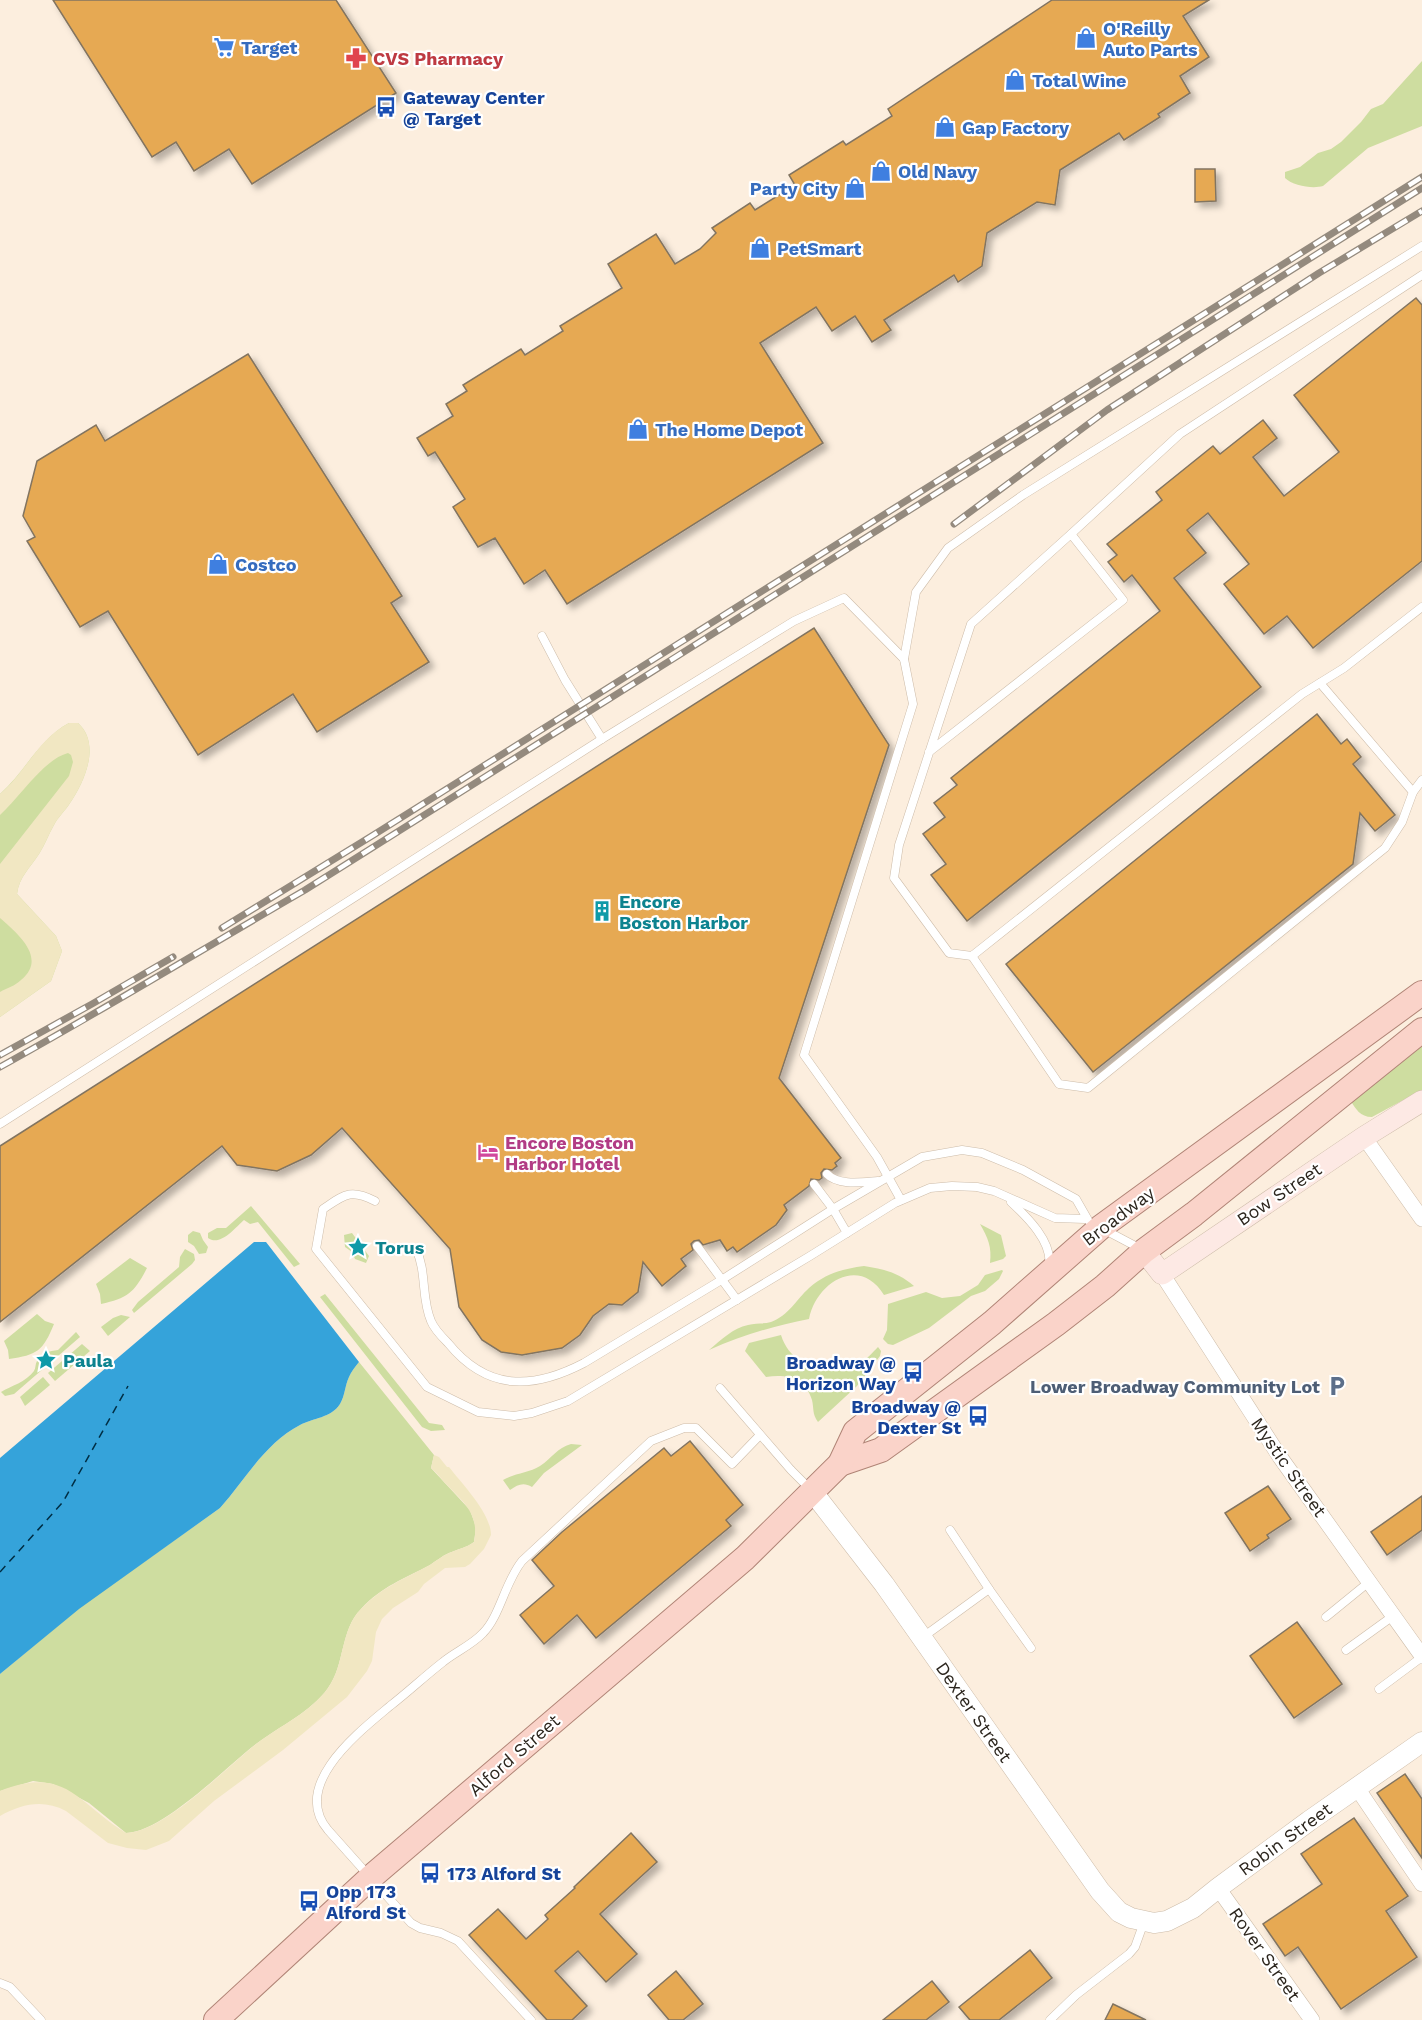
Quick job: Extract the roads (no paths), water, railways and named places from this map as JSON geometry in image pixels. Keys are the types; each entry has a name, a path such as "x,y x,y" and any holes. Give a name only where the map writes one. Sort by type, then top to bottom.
{"main road":[{"name":"Broadway","path":"812,1491 840,1464 855,1431 992,1323 1047,1274 1093,1223 1422,993"},
{"name":"Broadway","path":"840,1464 881,1450 1056,1324 1105,1286 1144,1251 1194,1214 1422,1030"},
{"name":"Bow Street","path":"1162,1274 1364,1137 1422,1101"},
{"path":"1144,1251 1162,1274"},
{"name":"Alford Street","path":"216,2020 370,1878 745,1558 812,1491"}],"street":[{"path":"1364,1137 1422,1219"},
{"name":"Mystic Street","path":"1162,1274 1280,1457 1422,1656"},
{"name":"Dexter Street","path":"812,1491 884,1584 1100,1891 1119,1912 1144,1922"},
{"name":"Robin Street","path":"1144,1922 1155,1923 1193,1908 1422,1742"},
{"path":"1357,1788 1422,1884"},
{"name":"Rover Street","path":"1218,1888 1312,2020"}],"lane":[{"path":"901,1200 804,1055 913,704 904,659 916,592 948,549 1023,495 1422,246"},
{"path":"1422,275 1180,434 971,624 899,845 894,878 949,953 972,956 1302,694 1344,668 1422,607"},
{"path":"930,752 1123,600 1071,534"},
{"path":"0,1124 602,739 794,621 844,598 904,659"},
{"path":"542,636 565,680 602,739"},
{"path":"1320,683 1413,792"},
{"path":"972,956 1059,1084 1088,1088 1385,848 1401,822 1413,792 1422,780"},
{"path":"416,1249 422,1262 424,1298 431,1324 461,1359 494,1378 529,1383 562,1374 584,1363 833,1209 922,1157 962,1150 982,1153 1023,1170 1076,1199 1093,1223"},
{"path":"827,1174 831,1179 847,1181 885,1178"},
{"path":"814,1184 847,1233"},
{"path":"375,1201 360,1193 345,1194 323,1209 316,1249 427,1387 478,1412 514,1416 540,1411 568,1401 901,1200 930,1188 977,1187 994,1191 1055,1218 1093,1223 1144,1251"},
{"path":"1008,1198 1038,1231 1050,1258 1047,1274"},
{"path":"697,1246 737,1300"},
{"path":"720,1388 812,1491"},
{"path":"531,2020 458,1941 411,1923 370,1878 323,1824 317,1811 322,1781 340,1752 356,1735 444,1661 481,1636 490,1626 511,1578 522,1561 651,1441 684,1428 696,1428 732,1464 760,1435"},
{"path":"950,1530 1031,1648"},
{"path":"1326,1617 1370,1582"},
{"path":"922,1638 989,1589"},
{"path":"1346,1650 1393,1616"},
{"path":"1379,1689 1422,1656"},
{"path":"1050,2020 1076,1995 1129,1954 1135,1947 1144,1922"},
{"path":"0,1983 10,1987 41,2020"}],"water":[{"path":"254,1242 266,1242 359,1362 350,1375 340,1404 327,1415 300,1425 287,1433 256,1463 220,1508 79,1609 0,1674 0,1458"}],"railway":[{"path":"222,928 1422,177"},
{"path":"0,1067 305,890 1422,188"},
{"path":"954,524 1107,410 1319,273 1422,211"},
{"path":"0,1055 173,957"}],"place":[{"name":"O'Reilly Auto Parts","path":"1086,38"},
{"name":"Target","path":"224,47"},
{"name":"CVS Pharmacy","path":"356,58"},
{"name":"Total Wine","path":"1015,80"},
{"name":"Gateway Center @ Target","path":"386,107"},
{"name":"Gap Factory","path":"945,127"},
{"name":"Old Navy","path":"881,171"},
{"name":"Party City","path":"855,188"},
{"name":"PetSmart","path":"760,248"},
{"name":"The Home Depot","path":"638,429"},
{"name":"Costco","path":"218,564"},
{"name":"Encore Boston Harbor","path":"602,911"},
{"name":"Encore Boston Harbor Hotel","path":"488,1152"},
{"name":"Torus","path":"358,1247"},
{"name":"Paula","path":"46,1360"},
{"name":"Broadway @ Horizon Way","path":"913,1372"},
{"name":"Lower Broadway Community Lot","path":"1337,1386"},
{"name":"Broadway @ Dexter St","path":"978,1416"},
{"name":"173 Alford St","path":"430,1873"},
{"name":"Opp 173 Alford St","path":"309,1901"}]}
